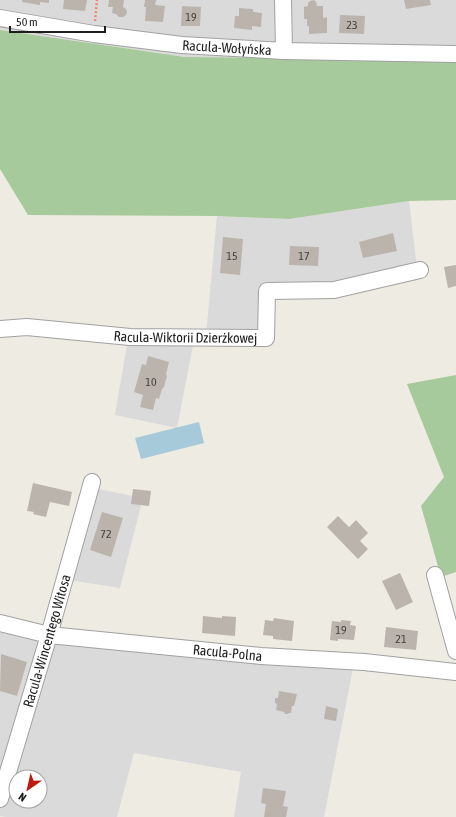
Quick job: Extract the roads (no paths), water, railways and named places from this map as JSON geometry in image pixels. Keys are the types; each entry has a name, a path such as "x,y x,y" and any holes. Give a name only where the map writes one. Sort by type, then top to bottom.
{"street":[{"path":"283,0 284,51"},
{"name":"Racula-Wołyńska","path":"0,18 94,34 182,45 284,51 456,54"},
{"name":"Racula-Wiktorii Dzierżkowej","path":"0,329 26,327 130,337 266,338 267,291 334,290 420,270"},
{"name":"Racula-Wincentego Witosa","path":"0,799 50,635 92,482"},
{"path":"435,575 456,651"},
{"name":"Racula-Polna","path":"0,623 50,635 261,656 364,662 456,672"}],"water":[{"path":"199,422 204,443 141,459 135,438"}]}
